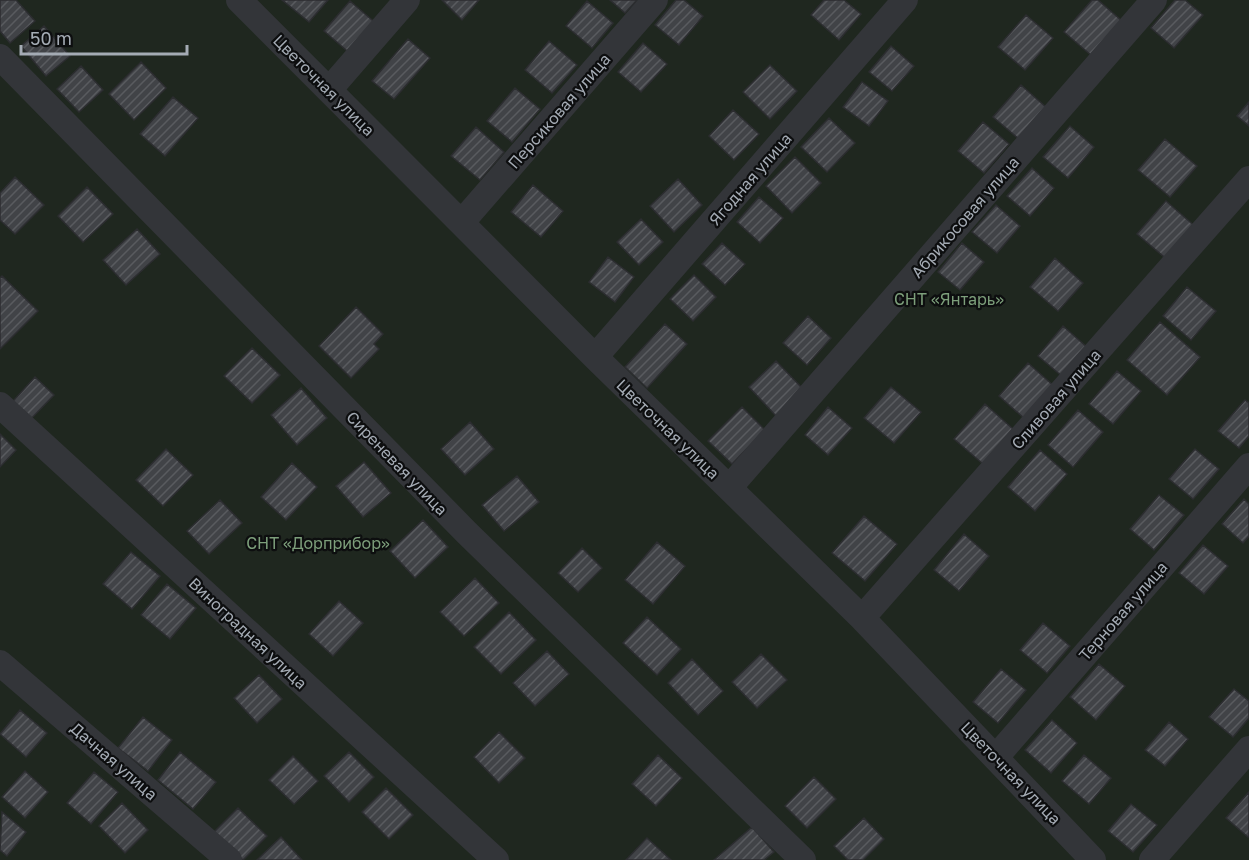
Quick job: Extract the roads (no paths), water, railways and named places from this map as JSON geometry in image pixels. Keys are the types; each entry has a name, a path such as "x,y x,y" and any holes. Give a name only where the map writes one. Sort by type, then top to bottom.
{"street":[{"name":"Цветочная улица","path":"239,0 594,357 862,618 1094,860"},
{"path":"329,90 407,0"},
{"name":"Персиковая улица","path":"462,222 655,0"},
{"name":"Ягодная улица","path":"594,357 905,0"},
{"name":"Абрикосовая улица","path":"729,488 1154,0"},
{"name":"Сиреневая улица","path":"0,57 466,533 803,860"},
{"name":"Сливовая улица","path":"862,618 1249,179"},
{"name":"Виноградная улица","path":"0,405 496,860"},
{"name":"Терновая улица","path":"996,757 1249,466"},
{"name":"Дачная улица","path":"0,663 229,860"},
{"path":"1152,860 1249,749"}],"park label":[{"name":"СНТ «Янтарь»","path":"949,299"},
{"name":"СНТ «Дорприбор»","path":"318,543"}]}
